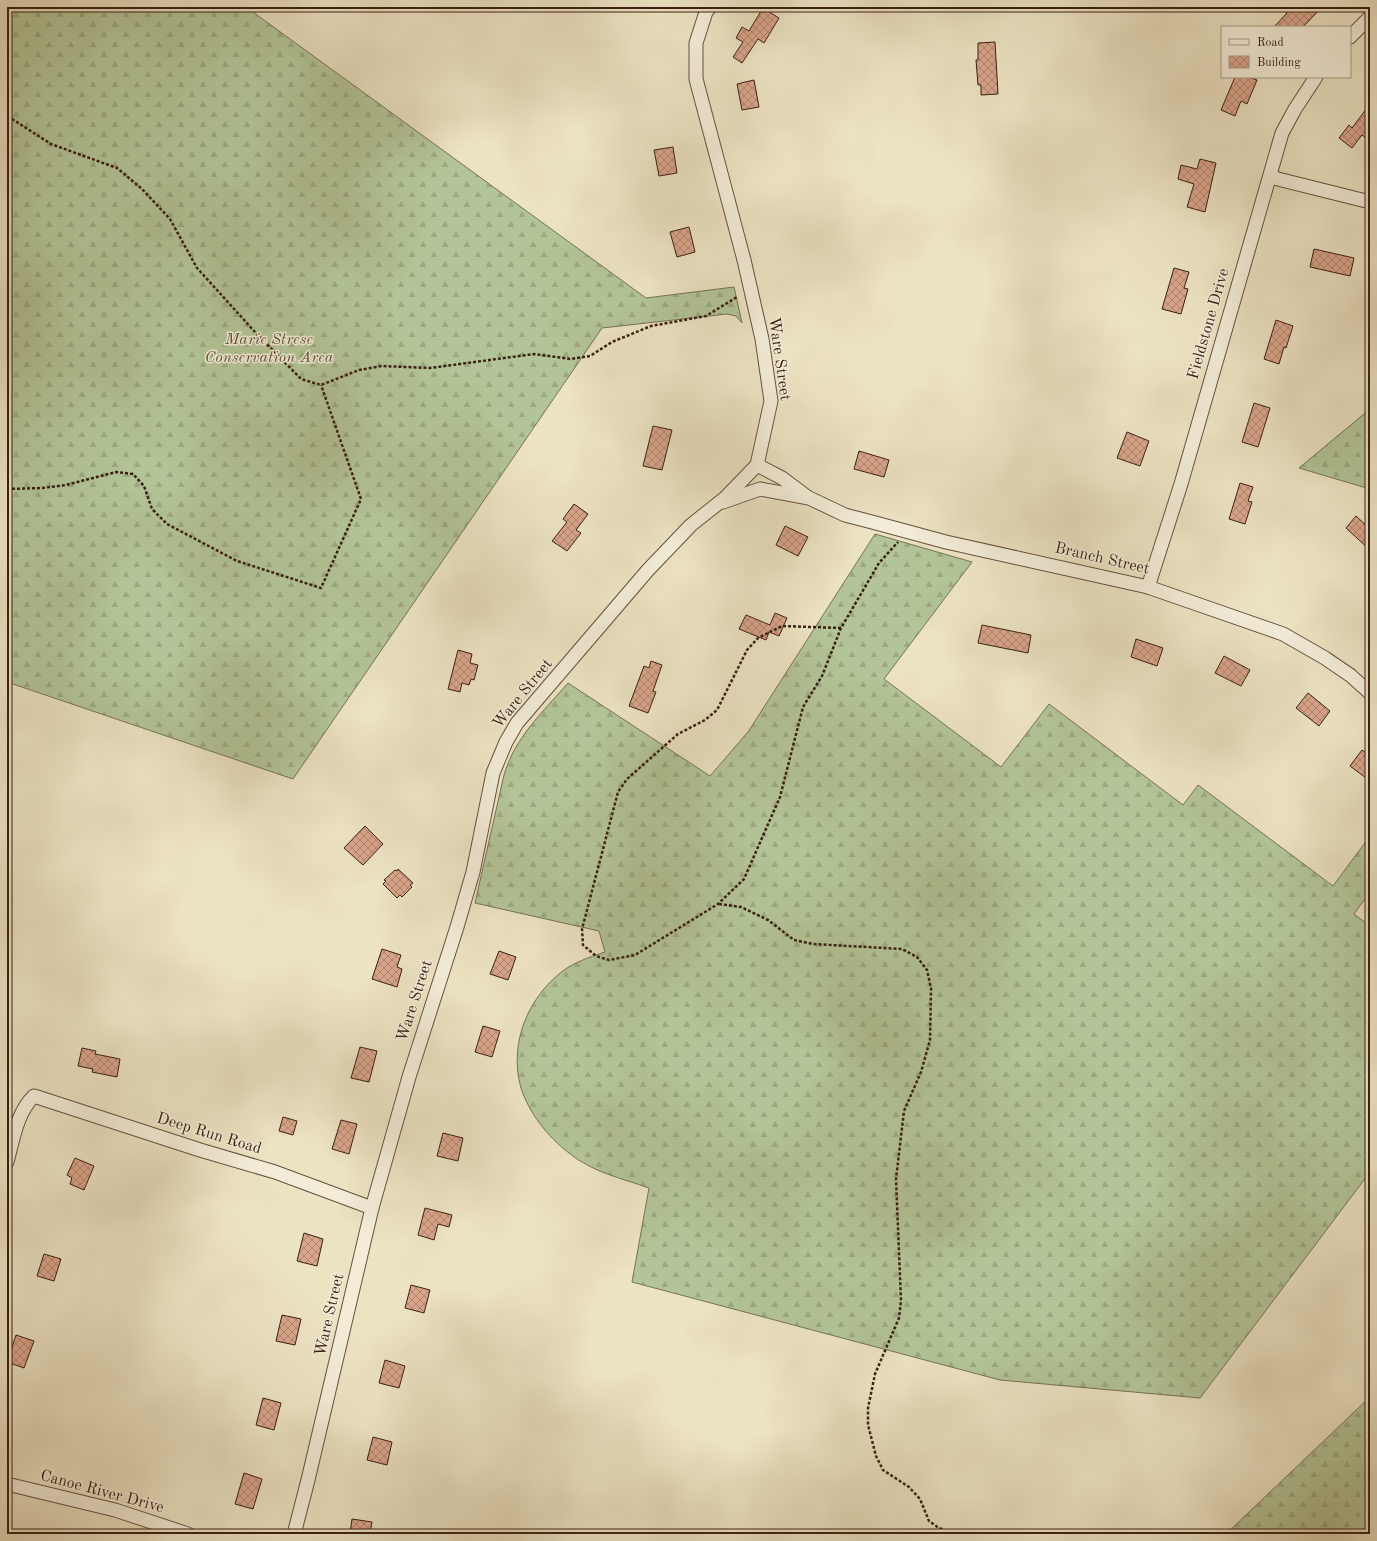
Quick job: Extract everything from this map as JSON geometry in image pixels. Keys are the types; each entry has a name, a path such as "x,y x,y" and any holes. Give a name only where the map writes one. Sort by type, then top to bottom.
{"street":[{"name":"Ware Street","path":"294,1534 372,1208 411,1070 473,872 493,773 506,742 517,723 570,663 648,570 692,525 720,503 757,465 771,401 762,340 744,260 696,79 696,43 706,12 710,7"},
{"path":"1351,37 1370,17"},
{"name":"Fieldstone Drive","path":"1148,587 1181,484 1282,133 1295,108 1315,78"},
{"path":"1270,177 1370,202"},
{"name":"Branch Street","path":"757,465 782,478 809,498 845,515 908,532 1148,587 1283,634 1325,658 1350,675 1370,693"},
{"name":"Branch Street","path":"720,503 760,489 809,498"},
{"name":"Deep Run Road","path":"7,1162 18,1124 28,1102 34,1096 200,1150 275,1172 372,1208"},
{"name":"Canoe River Drive","path":"7,1484 115,1510 188,1534"}],"path":[{"path":"7,118 51,144 117,168 142,189 170,219 197,268 255,332 301,379 321,385 359,370 382,366 430,368 534,354 571,359 590,356 612,342 651,326 706,316 737,297"},
{"path":"7,489 42,488 66,485 116,472 133,474 144,486 152,509 167,524 237,561 321,588 361,499 321,385"},
{"path":"841,628 782,626 758,638 747,650 717,710 705,720 678,734 627,779 618,792 582,929 583,945 596,956 609,960 635,955 718,904 744,878 780,797 803,707 822,676 841,628 879,563 908,532"},
{"path":"718,904 740,907 768,920 794,940 813,944 902,949 917,957 926,970 931,988 930,1040 921,1072 904,1111 896,1179 900,1307 899,1318 875,1374 868,1408 868,1425 876,1456 883,1470 909,1487 920,1499 929,1521 939,1528 956,1534"}],"green space":[{"name":"Marie Strese Conservation Area","path":"7,7 246,7 646,298 734,287 742,323 736,316 727,314 602,328 293,779 7,682"},
{"path":"1370,409 1370,489 1299,468"},
{"path":"875,534 972,562 884,679 1001,767 1049,704 1183,805 1198,785 1333,886 1370,836 1370,892 1354,914 1370,926 1370,1172 1200,1398 1000,1380 632,1282 649,1188 607,1174 578,1160 561,1147 540,1124 524,1097 518,1071 517,1054 525,1021 532,1006 542,991 567,968 582,960 605,952 599,931 475,903 504,775 509,761 522,737 568,683 710,776 748,732"},
{"path":"7,895 12,897 7,923"},
{"path":"1370,1397 1370,1534 1226,1534"}],"building":[{"path":"1281,7 1322,7 1304,26 1275,26 1287,13"},
{"path":"763,8 779,18 764,43 758,39 742,63 733,57 743,42 736,38 742,27 749,31"},
{"path":"995,42 998,94 981,95 981,85 978,85 976,60 978,60 978,43"},
{"path":"1235,78 1252,78 1257,80 1247,104 1241,101 1235,116 1221,110"},
{"path":"754,80 759,107 742,110 737,84"},
{"path":"1370,104 1370,141 1362,135 1352,148 1339,138 1349,125 1352,128"},
{"path":"673,147 677,173 659,176 654,150"},
{"path":"1200,159 1216,163 1205,212 1187,207 1194,184 1178,179 1181,165 1197,169"},
{"path":"689,227 695,252 677,257 670,232"},
{"path":"1314,249 1354,258 1350,276 1310,267"},
{"path":"1174,268 1189,272 1184,288 1188,289 1181,314 1162,309"},
{"path":"1276,320 1293,326 1279,364 1264,359"},
{"path":"1254,403 1270,408 1258,447 1242,442"},
{"path":"653,426 672,430 662,470 643,466"},
{"path":"1127,432 1149,441 1140,466 1117,458"},
{"path":"859,451 889,460 884,477 854,469"},
{"path":"1240,483 1253,487 1248,501 1252,502 1245,524 1229,519"},
{"path":"574,504 588,514 576,530 581,533 567,551 552,541 567,522 563,519"},
{"path":"1356,516 1370,529 1370,550 1346,528"},
{"path":"785,526 808,537 798,556 776,545"},
{"path":"775,613 787,618 779,636 769,632 766,640 739,629 746,615 770,625"},
{"path":"982,625 1031,635 1028,653 978,643"},
{"path":"1136,639 1163,648 1157,666 1131,657"},
{"path":"458,650 472,654 470,663 478,665 474,680 471,679 469,685 462,683 460,692 448,689"},
{"path":"1224,656 1250,670 1241,686 1215,673"},
{"path":"651,661 662,665 653,691 656,692 648,713 629,706 644,666 649,668"},
{"path":"1308,693 1330,711 1319,726 1296,708"},
{"path":"1362,750 1370,756 1370,781 1350,766"},
{"path":"365,826 383,844 363,865 344,848"},
{"path":"398,869 413,883 410,885 412,887 402,897 400,895 397,898 383,884 386,881 384,880"},
{"path":"382,949 401,955 397,967 402,969 397,987 372,979"},
{"path":"499,951 516,957 508,980 490,974"},
{"path":"483,1026 500,1031 492,1057 475,1052"},
{"path":"360,1047 377,1051 369,1082 351,1078"},
{"path":"82,1048 96,1051 95,1054 120,1059 117,1077 92,1072 93,1069 78,1066"},
{"path":"283,1117 297,1121 293,1135 279,1131"},
{"path":"341,1120 357,1124 349,1154 332,1149"},
{"path":"443,1133 463,1138 458,1161 437,1156"},
{"path":"75,1158 94,1166 84,1190 70,1184 72,1178 67,1175"},
{"path":"425,1208 452,1215 449,1227 438,1224 434,1240 418,1235"},
{"path":"304,1233 323,1239 317,1266 297,1261"},
{"path":"44,1254 61,1259 54,1281 37,1276"},
{"path":"411,1285 430,1290 424,1313 405,1308"},
{"path":"282,1315 301,1319 295,1345 276,1341"},
{"path":"16,1335 34,1341 24,1368 7,1362"},
{"path":"385,1360 405,1366 399,1388 379,1383"},
{"path":"263,1398 281,1403 274,1430 256,1425"},
{"path":"373,1437 392,1442 387,1465 367,1460"},
{"path":"244,1473 262,1479 253,1509 235,1504"},
{"path":"352,1519 372,1522 370,1534 350,1534"}]}
